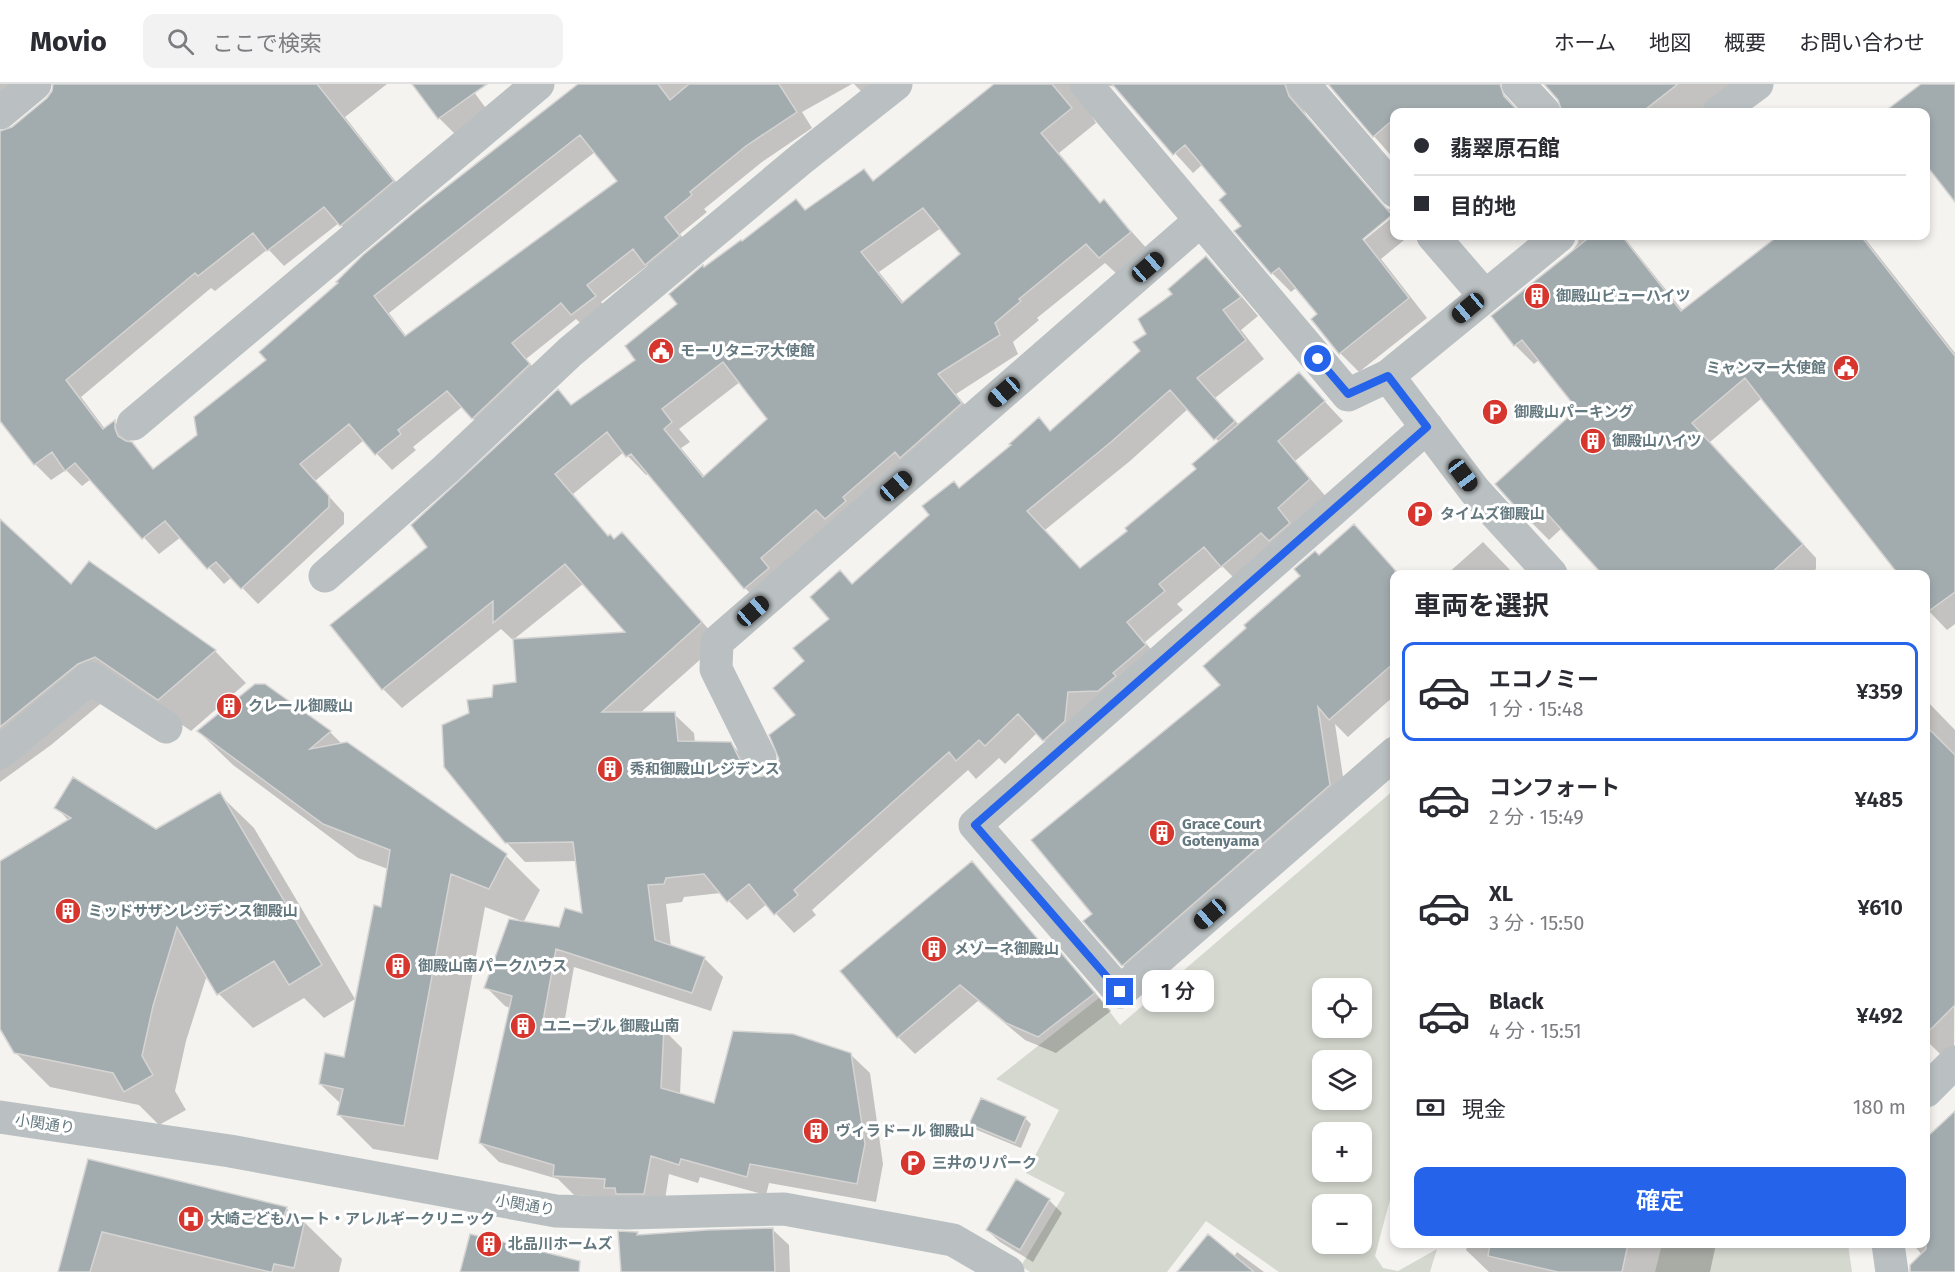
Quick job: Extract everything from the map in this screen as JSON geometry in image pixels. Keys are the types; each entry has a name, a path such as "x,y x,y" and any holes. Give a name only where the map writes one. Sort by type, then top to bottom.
{"street":[{"path":"0,113 35,84"},
{"path":"133,424 538,84"},
{"path":"325,576 446,470 570,352 801,159 896,84"},
{"path":"1086,84 1348,394 1388,376 1554,240"},
{"path":"1303,84 1390,185"},
{"path":"1518,84 1540,108"},
{"path":"1724,108 1757,84"},
{"path":"760,758 716,669 717,642 1201,220"},
{"path":"1436,240 1484,295"},
{"path":"1388,376 1475,491 1547,570"},
{"path":"1390,757 1120,992 975,825 1427,427"},
{"path":"0,753 90,678 166,728"},
{"path":"1930,1087 1955,1062"},
{"name":"小関通り","path":"0,1118 230,1151 556,1211 628,1213 784,1209 953,1240 1008,1272"},
{"path":"1889,1248 1892,1272"}],"shaded area":[{"path":"1390,793 1390,1200 1375,1256 1383,1268 1398,1271 1437,1249 1430,1272 1279,1272 1206,1221 1167,1272 1030,1272 1021,1266 1065,1193 1026,1173 1059,1110 996,1079 1099,998 1120,1025"},
{"path":"1661,1248 1849,1248 1852,1272 1655,1272"}],"building":[{"path":"53,84 317,84 394,181 340,226 324,207 267,251 253,233 198,276 195,273 66,380 103,429 115,420 118,436 132,442 153,469 197,435 194,417 266,360 259,352 338,283 336,282 363,255 578,84 658,84 670,100 689,84 779,84 797,112 746,146 690,192 692,195 665,217 680,236 645,265 633,249 587,285 596,296 571,315 561,303 512,343 530,364 472,419 447,391 398,430 401,434 375,455 349,424 300,464 329,496 329,507 241,589 216,562 207,569 165,521 142,539 75,463 65,471 52,452 34,465 0,421 0,131 12,127 47,98 52,91","holes":["580,135 617,181 405,336 374,296"]},
{"path":"412,84 487,84 438,119"},
{"path":"994,84 1052,84 1072,108 1041,133 1100,203 1104,199 1131,232 1099,258 1086,244 1019,299 1021,301 995,323 1000,335 938,374 962,403 900,458 895,452 843,497 846,501 825,519 816,510 761,558 769,568 744,589 631,454 626,457 607,432 555,474 608,536 610,534 614,539 622,532 702,622 602,712 675,712 678,741 731,742 749,773 759,777 769,774 776,768 779,759 769,735 795,715 773,688 804,661 793,648 829,619 810,597 840,570 852,584 929,515 922,506 954,481 959,488 1011,445 1009,444 1039,417 1050,431 1140,351 1133,342 1146,334 1138,319 1172,294 1168,289 1206,256 1241,297 1223,310 1246,340 1197,378 1235,421 1214,440 1170,390 1027,511 1080,568 1127,531 1125,528 1196,469 1192,464 1299,372 1325,401 1278,441 1310,479 1278,508 1290,523 1269,541 1261,533 1221,567 1204,547 1159,584 1165,591 1127,622 1146,645 1113,673 1116,676 1098,691 1068,692 1065,721 1043,741 1018,714 985,746 979,740 956,761 949,752 794,890 798,895 774,915 749,884 727,902 704,874 666,878 664,884 648,885 655,940 705,957 692,993 556,949 543,1021 664,1027 661,1088 714,1103 733,1031 793,1034 851,1053 865,1144 857,1184 750,1164 747,1177 681,1159 679,1165 651,1156 644,1194 616,1194 615,1188 604,1188 605,1179 553,1176 554,1165 479,1143 512,996 484,988 509,919 559,927 565,908 582,913 573,842 505,843 444,767 442,725 469,713 467,700 492,697 493,685 516,682 513,639 625,632 565,564 493,623 493,601 382,690 330,625 427,547 411,525 558,389 571,405 635,360 625,346 677,304 669,294 703,265 704,267 742,241 796,199 805,210 864,169 873,181","holes":["923,208 960,254 902,303 861,252","723,362 767,419 703,477 664,429 672,422 662,409"]},
{"path":"1112,84 1285,84 1289,96 1390,213 1390,217 1363,239 1409,298 1339,354 1311,319 1317,314 1279,268 1271,274 1234,231 1241,226 1219,200 1226,194 1185,145 1173,155"},
{"path":"1328,84 1500,84 1504,96 1515,108 1390,108 1390,122 1373,137"},
{"path":"1544,84 1678,84 1647,108 1561,108 1558,100"},
{"path":"1921,84 1955,84 1955,202 1930,170 1930,108 1889,108"},
{"path":"1586,240 1625,240 1681,311 1773,240 1864,240 1955,356 1955,592 1930,610 1930,570 1895,570 1745,378 1692,423 1803,544 1774,570 1598,570 1543,509 1529,522 1495,484 1577,409 1522,340 1514,346 1491,316"},
{"path":"0,519 71,584 89,561 216,650 158,700 95,657 78,664 0,727"},
{"path":"1354,524 1395,570 1390,570 1390,666 1329,720 1318,707 1330,785 1122,966 1083,921 1092,914 1031,840 1220,685 1203,666 1246,628 1244,625 1300,576 1294,569 1315,551 1319,555"},
{"path":"255,684 265,684 331,731 310,749 347,742 507,854 489,889 451,874 404,1126 337,1115 343,1089 319,1084 325,1053 344,1057 374,905 381,907 390,850 323,824 197,731"},
{"path":"1930,730 1955,755 1955,1005 1930,1030"},
{"path":"73,777 156,829 220,792 322,965 289,985 274,961 217,995 177,927 153,1006 142,1056 153,1075 124,1092 113,1073 14,1053 0,1029 0,861 71,818 54,808"},
{"name":"メゾーネ御殿山","path":"972,861 1046,949 1053,943 1095,993 1038,1037 1006,1023 960,985 897,1038 840,971"},
{"path":"981,1098 1026,1117 1015,1143 969,1124"},
{"path":"1955,1111 1955,1272 1910,1272 1910,1265 1926,1248 1930,1248 1930,1134"},
{"path":"88,1159 287,1207 284,1216 305,1220 294,1268 274,1264 270,1272 102,1232 90,1272 58,1272"},
{"path":"1016,1179 1050,1199 1020,1250 986,1230"},
{"path":"773,1228 775,1272 621,1272 618,1231 638,1232 637,1235"},
{"name":"北品川ホームズ","path":"470,1234 580,1261 579,1272 460,1272"},
{"path":"1208,1234 1254,1272 1177,1272"},
{"path":"1489,1248 1627,1248 1622,1272 1558,1272 1488,1256"}],"place":[{"name":"御殿山ビューハイツ","path":"1537,296"},
{"name":"モーリタニア大使館","path":"661,351"},
{"name":"ミャンマー大使館","path":"1846,368"},
{"name":"御殿山パーキング","path":"1495,412"},
{"name":"御殿山ハイツ","path":"1593,441"},
{"name":"タイムズ御殿山","path":"1420,514"},
{"name":"クレール御殿山","path":"229,706"},
{"name":"秀和御殿山レジデンス","path":"610,769"},
{"name":"Grace Court Gotenyama","path":"1162,833"},
{"name":"ミッドサザンレジデンス御殿山","path":"68,911"},
{"name":"メゾーネ御殿山","path":"934,949"},
{"name":"御殿山南パークハウス","path":"398,966"},
{"name":"ユニーブル 御殿山南","path":"523,1026"},
{"name":"ヴィラドール 御殿山","path":"816,1131"},
{"name":"三井のリパーク","path":"913,1163"},
{"name":"大崎こどもハート・アレルギークリニック","path":"191,1219"},
{"name":"北品川ホームズ","path":"489,1244"}],"route":[{"path":"1120,992 975,825 1427,427 1388,376 1348,394 1318,359"}]}
